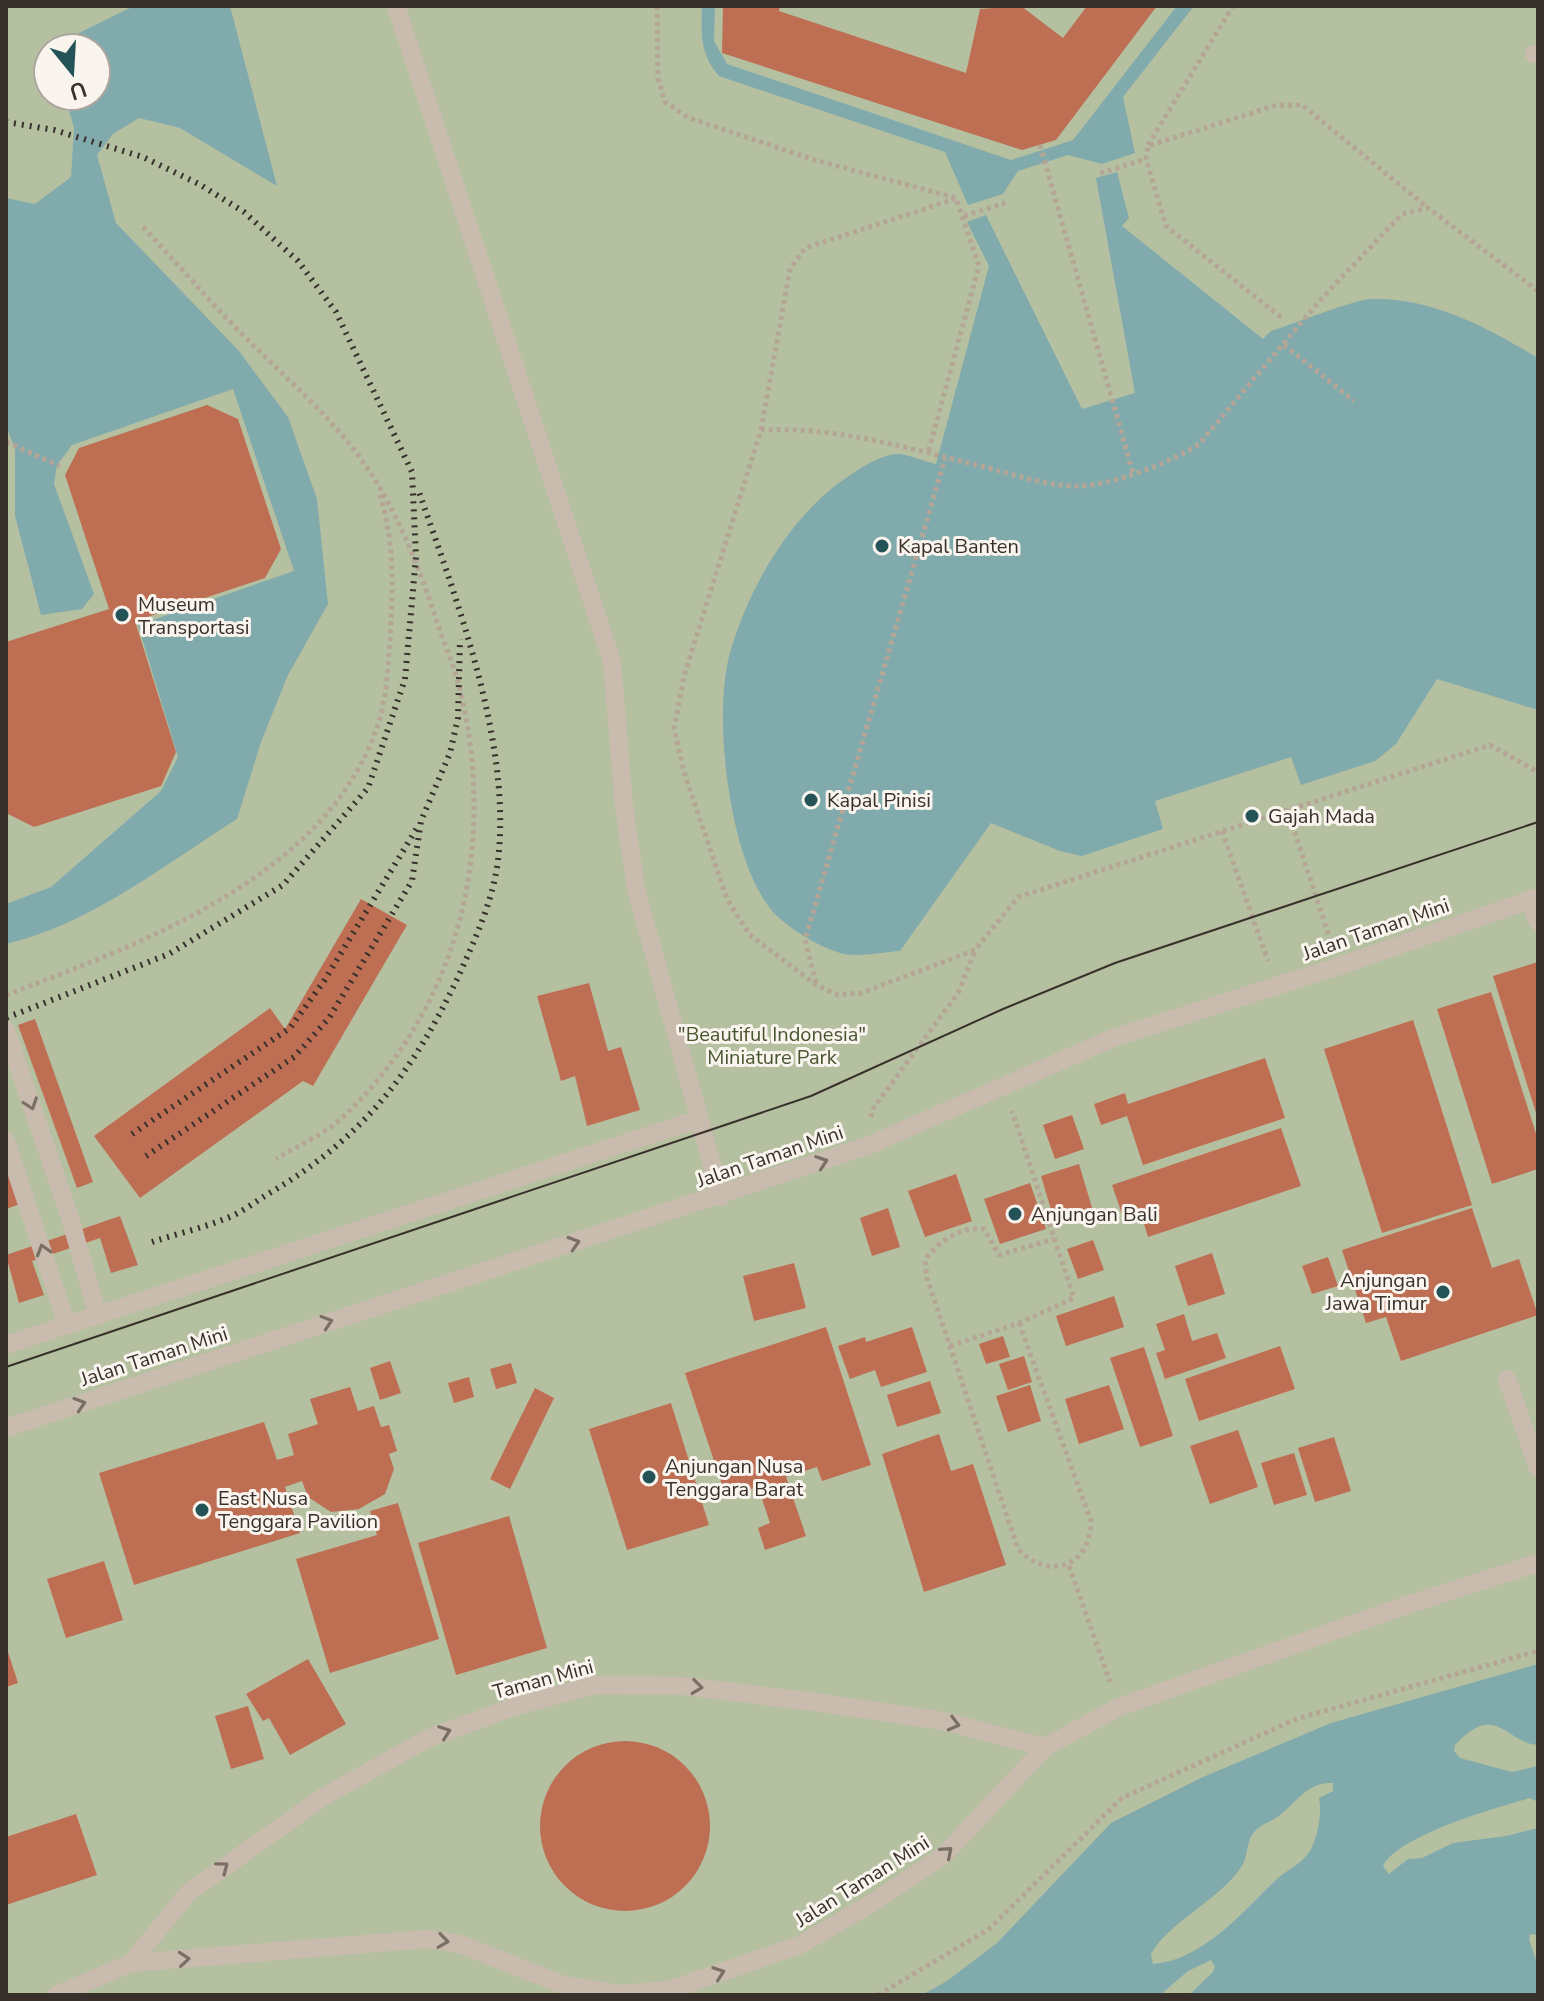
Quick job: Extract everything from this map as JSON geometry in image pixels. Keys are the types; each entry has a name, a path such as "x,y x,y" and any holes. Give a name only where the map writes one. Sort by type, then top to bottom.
{"lane":[{"path":"396,6 612,662 624,807 636,889 721,1197"},
{"path":"1533,898 1538,922"},
{"name":"Jalan Taman Mini","path":"6,1428 721,1197 867,1146 1113,1038 1339,966 1533,898"},
{"path":"6,1030 98,1316"},
{"path":"6,1345 699,1119"},
{"path":"6,1141 67,1325"},
{"path":"16,1165 48,1153"},
{"path":"1507,1379 1538,1468"},
{"name":"Jalan Taman Mini","path":"56,1995 131,1963 427,1939 460,1944 561,1984 620,1994 669,1990 800,1945 872,1903 943,1856 1045,1747 1119,1707 1407,1605 1538,1563"},
{"name":"Taman Mini","path":"131,1963 188,1893 323,1797 429,1738 513,1707 595,1685 684,1686 822,1703 943,1721 1045,1747"}],"path":[{"path":"657,6 658,78 665,102 689,118 815,160 956,198"},
{"path":"1233,6 1148,146 1146,159 1166,226 1281,317"},
{"path":"1148,146 1277,105 1302,105 1428,208 1538,291"},
{"path":"1040,145 1133,473"},
{"path":"1100,173 1146,159"},
{"path":"928,453 979,266 956,198"},
{"path":"956,198 805,248 790,269 761,430 684,676 674,728 684,772 727,899 749,934 816,985 838,995 861,993 975,950"},
{"path":"964,216 1005,203"},
{"path":"761,430 806,427 1057,485 1083,486 1133,473 1181,456 1199,444 1322,298 1402,214 1428,208"},
{"path":"143,227 251,343 325,415 376,483 416,557 461,694 471,766 472,861 461,923 437,985 402,1052 341,1119 276,1159"},
{"path":"1284,345 1354,401"},
{"path":"6,442 60,466"},
{"path":"816,985 805,940 945,458"},
{"path":"6,995 92,962 224,900 278,862 334,802 364,755 375,730 387,678 393,598 392,532 376,483"},
{"path":"867,1146 872,1110 958,993 975,950 1018,897 1490,745 1538,772"},
{"path":"1287,809 1339,966"},
{"path":"1222,831 1276,985"},
{"path":"950,1346 1019,1323 1074,1298 1005,1087"},
{"path":"1019,1323 1091,1521 1091,1535 1078,1559 1069,1566 1055,1567 1027,1558 1018,1549 927,1278 925,1260 933,1247 976,1228 984,1229 999,1255 1054,1239"},
{"path":"1069,1566 1119,1707"},
{"path":"878,1995 989,1929 1122,1798 1296,1719 1538,1651"}],"green space":[{"name":"\"Beautiful Indonesia\" Miniature Park","path":"6,6 1538,6 1538,1995 6,1995"}],"water":[{"path":"134,6 230,6 277,186 180,128 139,118 113,134 97,155 116,223 239,351 288,417 317,499 328,604 288,675 261,742 237,819 97,908 37,935 6,944 6,904 51,887 161,791 178,757 138,625 294,571 233,389 72,445 57,465 54,484 94,594 82,609 41,615 15,516 15,448 6,427 6,198 35,204 71,177 74,128 70,112 112,112 112,32 81,32"},
{"path":"702,6 715,6 714,41 727,64 1011,160 1073,140 1177,6 1194,6 1123,97 1135,153 1102,164 1068,155 1018,171 1003,194 968,205 945,152 719,76 705,52"},
{"path":"1117,172 1129,218 1122,226 1263,339 1271,331 1351,303 1371,299 1394,300 1459,316 1538,358 1538,710 1437,679 1396,744 1375,761 1301,785 1291,757 1155,801 1163,829 1082,856 1060,851 991,823 900,951 854,955 840,953 806,938 777,916 760,894 747,864 736,828 724,751 725,680 737,630 757,585 782,543 831,489 862,468 895,454 936,464 989,266 967,222 986,215 1082,409 1135,393 1096,178"},
{"path":"1538,1664 1538,1745 1527,1743 1491,1725 1469,1732 1455,1745 1454,1751 1460,1758 1512,1772 1538,1766 1538,1802 1530,1798 1428,1833 1392,1855 1383,1866 1389,1874 1408,1859 1422,1858 1453,1843 1538,1828 1538,1935 1530,1934 1529,1939 1538,1966 1538,1995 1189,1995 1213,1972 1215,1967 1211,1960 1188,1971 1160,1995 922,1995 947,1981 997,1943 1111,1823 1203,1777 1331,1723","holes":["1333,1783 1333,1791 1319,1798 1317,1832 1310,1851 1303,1859 1206,1944 1172,1961 1153,1964 1151,1954 1169,1932 1219,1891 1240,1869 1256,1830 1277,1817 1309,1789"]}],"building":[{"path":"723,6 780,6 779,11 966,73 980,9 1021,6 1063,38 1087,6 1157,6 1056,140 1022,150 722,53"},
{"name":"Museum Transportasi","path":"207,405 238,419 281,549 265,578 135,621 176,752 161,786 34,827 6,813 6,642 109,609 65,475 79,448"},
{"path":"361,899 407,925 313,1086 303,1081 140,1198 94,1136 270,1008 285,1029"},
{"path":"1538,962 1538,1116 1537,1116 1493,976"},
{"path":"589,983 608,1051 621,1047 640,1110 587,1126 575,1076 561,1081 537,996"},
{"path":"1491,992 1538,1140 1538,1169 1492,1184 1437,1009"},
{"path":"35,1019 93,1182 77,1188 18,1025"},
{"path":"1413,1020 1472,1205 1382,1233 1324,1049"},
{"path":"1265,1058 1285,1118 1143,1165 1127,1116 1101,1125 1094,1104 1125,1093 1128,1104"},
{"path":"1072,1115 1084,1149 1055,1159 1043,1125"},
{"path":"1281,1128 1301,1186 1148,1237 1141,1214 1124,1220 1112,1185"},
{"path":"1079,1164 1093,1211 1055,1223 1041,1176"},
{"path":"6,1166 20,1204 6,1209"},
{"path":"956,1174 972,1221 925,1237 908,1191"},
{"name":"Anjungan Bali","path":"1030,1183 1046,1229 1000,1244 984,1199"},
{"path":"888,1208 900,1247 872,1256 860,1218"},
{"name":"Anjungan Jawa Timur","path":"1472,1208 1492,1268 1519,1259 1538,1315 1401,1361 1386,1317 1366,1323 1342,1250"},
{"path":"120,1216 138,1265 111,1273 100,1238 32,1261 44,1295 19,1303 6,1255"},
{"path":"1093,1240 1104,1270 1078,1279 1067,1249"},
{"path":"1212,1253 1225,1294 1188,1306 1175,1266"},
{"path":"1328,1257 1338,1286 1312,1294 1302,1266"},
{"path":"794,1263 806,1308 754,1321 743,1276"},
{"path":"1114,1296 1124,1327 1066,1346 1056,1316"},
{"path":"1184,1314 1192,1341 1217,1333 1226,1358 1165,1379 1156,1353 1165,1350 1156,1324"},
{"path":"826,1327 871,1465 822,1481 817,1467 786,1477 806,1536 765,1550 758,1528 770,1523 758,1487 726,1497 685,1373"},
{"path":"912,1327 927,1372 881,1387 875,1370 850,1379 838,1346 865,1337 866,1342"},
{"path":"1003,1336 1010,1357 986,1364 979,1344"},
{"path":"1280,1346 1295,1389 1199,1421 1185,1379"},
{"path":"1144,1347 1173,1436 1140,1447 1110,1358"},
{"path":"1024,1356 1032,1382 1008,1390 999,1364"},
{"path":"390,1361 401,1393 380,1400 370,1368"},
{"path":"511,1363 517,1383 496,1389 490,1369"},
{"path":"469,1377 474,1397 454,1403 448,1383"},
{"path":"930,1381 941,1413 897,1427 887,1395"},
{"path":"1030,1385 1041,1421 1008,1432 996,1396"},
{"path":"1109,1385 1124,1429 1079,1444 1065,1399"},
{"name":"East Nusa Tenggara Pavilion","path":"350,1387 358,1411 374,1406 381,1427 389,1425 397,1451 389,1454 394,1469 385,1494 359,1509 331,1512 308,1497 302,1481 285,1487 300,1533 134,1585 99,1473 264,1422 277,1460 294,1455 288,1434 318,1424 310,1399"},
{"path":"535,1388 554,1398 510,1489 490,1479"},
{"name":"Anjungan Nusa Tenggara Barat","path":"671,1403 709,1525 627,1550 589,1429"},
{"path":"1238,1430 1258,1487 1210,1504 1190,1446"},
{"path":"939,1434 951,1471 973,1464 1006,1565 924,1592 882,1454"},
{"path":"1334,1437 1351,1491 1315,1502 1298,1448"},
{"path":"1294,1453 1307,1495 1274,1505 1261,1463"},
{"path":"398,1503 439,1639 330,1673 296,1559 377,1535 370,1511"},
{"path":"509,1516 547,1648 456,1675 418,1543"},
{"path":"104,1561 123,1620 66,1638 47,1579"},
{"path":"6,1646 18,1683 6,1687"},
{"path":"308,1659 346,1724 290,1755 269,1718 263,1721 246,1694"},
{"path":"248,1706 264,1759 231,1769 215,1716"},
{"path":"625,1741 658,1747 685,1766 704,1793 710,1826 704,1859 685,1886 658,1905 625,1911 592,1905 565,1886 546,1859 540,1826 546,1793 565,1766 592,1747"},
{"path":"76,1814 97,1875 6,1905 6,1837"}],"tram line":[{"path":"6,1367 811,1096 1003,1009 1115,963 1538,822"}],"railway":[{"path":"6,122 54,130 143,157 199,184 244,212 298,261 336,312 412,472 416,557 405,679 368,788 283,885 169,954 6,1018"},
{"path":"152,1242 237,1213 301,1173 358,1126 382,1101 423,1043 459,975 485,914 499,850 500,807 496,761 477,668 419,492"},
{"path":"146,1156 294,1057 329,1018 412,881 421,821 450,753 458,718 460,639"},
{"path":"132,1134 290,1028 324,981 417,828"}],"place":[{"name":"Kapal Banten","path":"882,546"},
{"name":"Museum Transportasi","path":"122,615"},
{"name":"Kapal Pinisi","path":"811,800"},
{"name":"Gajah Mada","path":"1252,816"},
{"name":"Anjungan Bali","path":"1015,1214"},
{"name":"Anjungan Jawa Timur","path":"1443,1292"},
{"name":"Anjungan Nusa Tenggara Barat","path":"649,1477"},
{"name":"East Nusa Tenggara Pavilion","path":"202,1510"}]}
